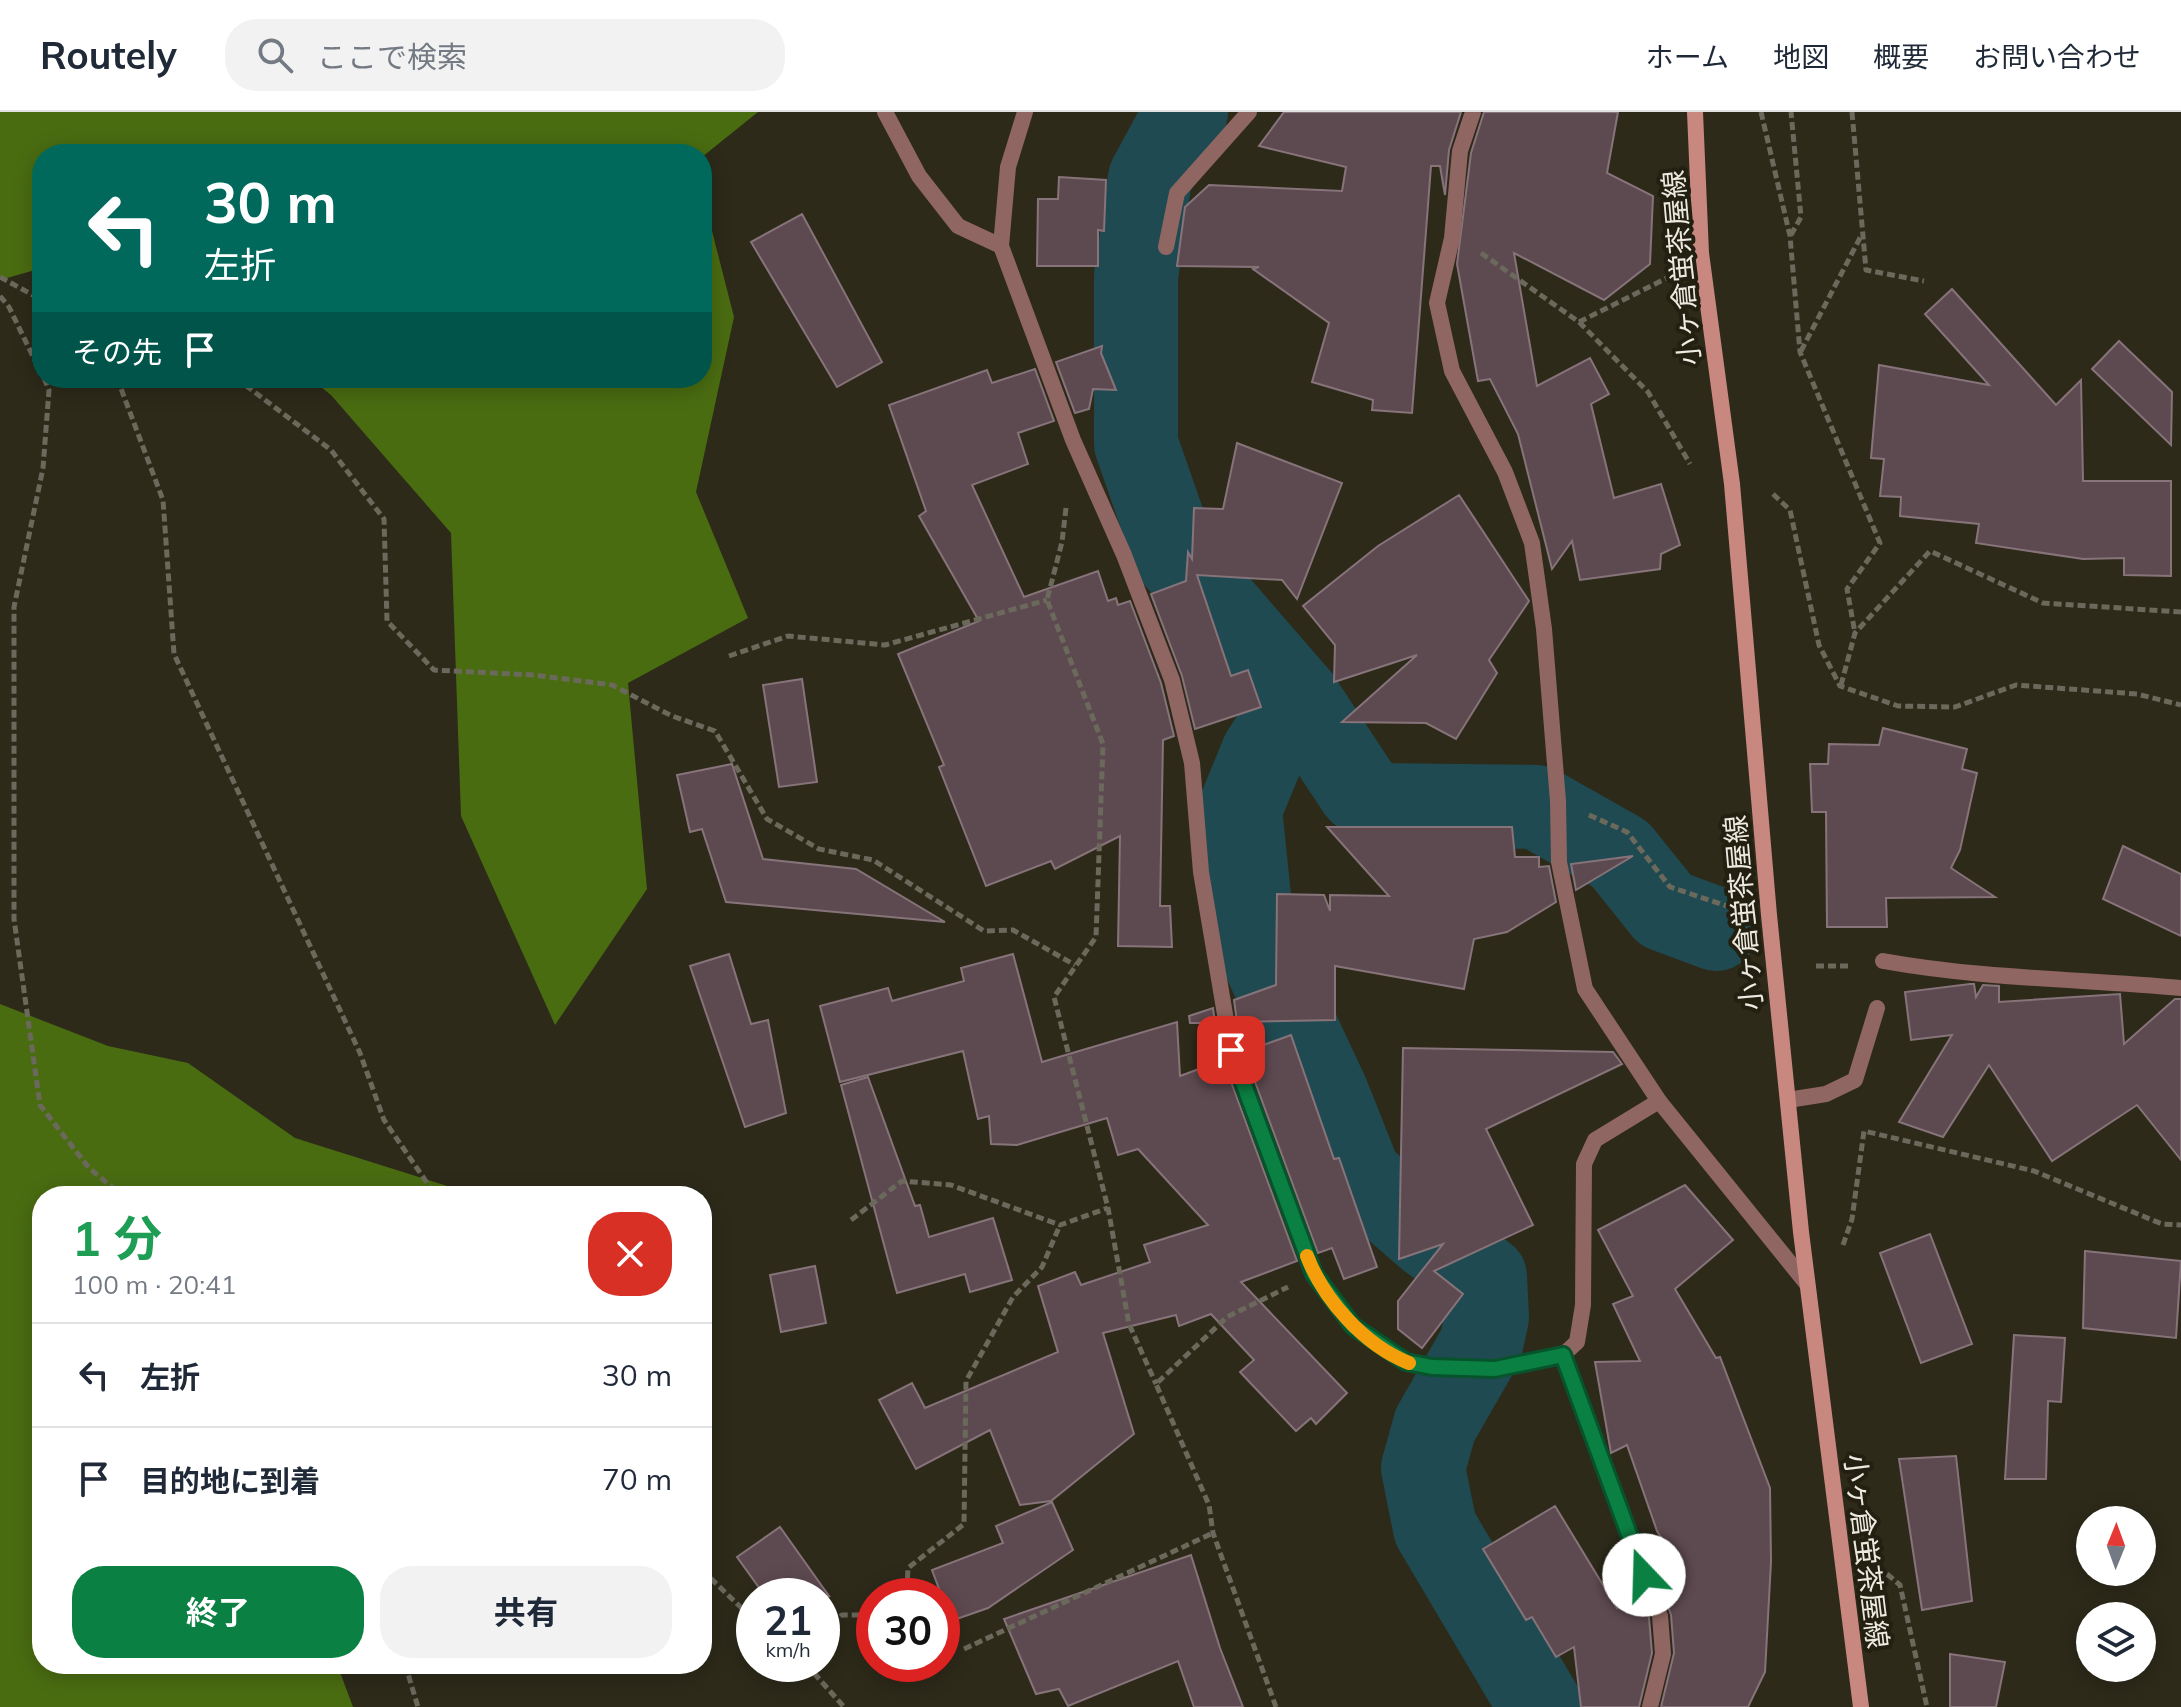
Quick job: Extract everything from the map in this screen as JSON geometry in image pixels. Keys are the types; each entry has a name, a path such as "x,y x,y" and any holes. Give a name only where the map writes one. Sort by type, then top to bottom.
{"street":[{"path":"885,112 919,176 958,226 1001,246"},
{"path":"1025,112 1008,167 1001,246 1073,440 1124,555 1172,680 1192,763 1201,872 1231,1050 1314,1274 1353,1326 1406,1362 1432,1367 1495,1369 1563,1355 1577,1342 1583,1305 1584,1164 1595,1140 1659,1101"},
{"path":"1166,247 1177,193 1249,112"},
{"path":"1473,112 1460,151 1452,238 1437,303 1452,371 1505,472 1532,543 1544,629 1558,806 1559,862 1585,989 1659,1101 1807,1284"},
{"name":"小ヶ倉蛍茶屋線","path":"1695,112 1701,253 1732,484 1807,1284 1861,1707"},
{"path":"1883,961 2013,979 2181,988"},
{"path":"1788,1100 1826,1094 1855,1080 1877,1008"},
{"path":"1563,1355 1660,1616 1663,1654 1650,1707"}],"path":[{"path":"1761,112 1790,236 1800,352 1880,543 1847,589 1855,633 1840,686"},
{"path":"1790,236 1801,217 1791,112"},
{"path":"1852,112 1866,270 1924,281"},
{"path":"1800,352 1861,235"},
{"path":"1452,238 1478,251 1579,322 1648,392 1690,464"},
{"path":"0,277 32,295"},
{"path":"1579,322 1669,277"},
{"path":"0,296 9,307 32,354"},
{"path":"48,388 43,468 14,607 14,919 40,1105 89,1168 111,1186"},
{"path":"121,388 163,500 174,654 360,1053 384,1120 429,1186"},
{"path":"249,388 331,450 384,519 387,621 434,670 534,675 612,685 672,716 715,731 767,819 819,849 873,860 984,931 1013,930 1075,965"},
{"path":"1773,494 1790,510 1819,645 1840,686 1898,706 1955,707 2016,685 2137,694 2181,705"},
{"path":"1067,498 1062,542 1047,600 1103,744 1096,937 1054,997 1108,1208 1129,1324 1209,1505 1213,1533 1276,1707"},
{"path":"1855,633 1930,551 2043,603 2181,612"},
{"path":"729,656 788,636 885,645 1047,600"},
{"path":"1558,806 1627,832 1670,887 1730,907"},
{"path":"1843,1245 1852,1219 1864,1131 2034,1171 2162,1224 2181,1225"},
{"path":"851,1220 902,1181 951,1185 1060,1225 1108,1208"},
{"path":"908,1578 908,1568 964,1524 966,1381 1013,1297 1042,1267 1060,1225"},
{"path":"1156,1384 1227,1317 1314,1274"},
{"path":"964,1649 1213,1533"},
{"path":"1887,1574 1900,1585 1927,1707"},
{"path":"712,1580 736,1603"},
{"path":"408,1674 418,1707"},
{"path":"822,1682 844,1707"}],"green space":[{"path":"0,112 758,112 712,149 712,144 32,144 32,271 0,280"},
{"path":"712,231 734,317 696,492 748,618 628,683 647,889 555,1025 461,816 451,533 322,388 712,388"},
{"path":"0,1004 108,1046 188,1063 295,1138 447,1186 32,1186 32,1674 341,1674 353,1707 0,1707"}],"building":[{"path":"1284,112 1461,112 1449,150 1445,195 1440,166 1431,166 1412,413 1372,410 1373,400 1312,382 1329,323 1253,269 1259,267 1177,266 1185,207 1209,185 1342,191 1346,167 1259,146"},
{"path":"1484,112 1618,112 1607,173 1653,196 1650,264 1604,300 1514,253 1537,386 1590,358 1609,394 1591,404 1614,498 1661,484 1680,545 1661,554 1660,569 1580,580 1572,541 1552,569 1518,434 1490,379 1478,381 1457,264 1471,153"},
{"path":"1059,177 1106,180 1104,231 1098,230 1098,266 1037,266 1038,199 1058,199"},
{"path":"802,214 882,362 837,387 751,242"},
{"path":"1952,289 2056,405 2081,380 2083,481 2171,481 2171,576 2124,575 2124,558 2083,559 1976,543 1979,524 1900,516 1901,497 1880,496 1884,459 1871,458 1879,365 1989,385 1925,314"},
{"path":"2119,341 2172,392 2171,445 2092,369"},
{"path":"1102,346 1101,353 1116,390 1093,389 1089,409 1075,413 1056,362"},
{"path":"1035,369 1054,421 1018,433 1028,464 972,485 1024,597 1098,571 1108,601 1116,598 1118,605 1130,601 1161,683 1174,736 1163,740 1160,906 1170,906 1172,947 1118,946 1120,836 1055,869 1051,861 986,886 939,767 944,765 898,654 979,621 919,516 926,511 889,405 987,370 992,383"},
{"path":"1237,443 1342,483 1297,599 1282,580 1197,575 1231,676 1248,670 1261,707 1195,729 1182,676 1151,594 1186,581 1188,552 1192,559 1194,508 1223,509"},
{"path":"1459,495 1529,601 1489,660 1497,673 1456,739 1426,723 1342,722 1417,655 1334,682 1335,645 1303,606 1378,546"},
{"path":"802,679 817,782 779,787 763,685"},
{"path":"1883,728 1967,749 1962,769 1977,773 1960,850 1951,868 1995,897 1886,898 1887,927 1827,927 1826,812 1812,812 1810,764 1828,764 1829,744 1879,745"},
{"path":"732,764 763,859 856,869 945,922 726,902 702,829 690,832 677,775"},
{"path":"1327,827 1512,827 1515,857 1539,857 1539,867 1549,866 1556,902 1507,932 1474,939 1464,989 1335,966 1335,1020 1237,1022 1234,1000 1276,985 1277,894 1324,895 1330,911 1330,895 1389,896"},
{"path":"2123,846 2181,874 2181,936 2103,899"},
{"path":"1633,856 1576,890 1571,864"},
{"path":"729,954 751,1024 768,1020 786,1113 745,1127 690,966"},
{"path":"1013,954 1042,1062 1177,1022 1180,1076 1223,1060 1297,1261 1241,1282 1347,1393 1316,1424 1311,1418 1296,1431 1240,1372 1254,1360 1211,1314 1179,1326 1176,1315 1103,1333 1134,1434 1051,1501 1020,1505 990,1430 916,1469 879,1400 912,1383 925,1408 1058,1352 1038,1286 1075,1272 1081,1285 1150,1262 1144,1245 1208,1225 1138,1149 1118,1155 1107,1118 1017,1145 991,1144 989,1116 978,1119 963,1051 840,1082 820,1006 888,988 892,1001 964,981 961,968"},
{"path":"1974,984 1976,997 1983,985 1999,986 1999,1002 2120,994 2124,1044 2175,999 2181,999 2181,1160 2137,1105 2052,1161 1989,1065 1943,1137 1899,1122 1952,1035 1911,1040 1905,992"},
{"path":"1213,1008 1215,1023 1190,1023 1189,1016"},
{"path":"1291,1035 1334,1159 1339,1158 1377,1267 1344,1279 1332,1248 1318,1253 1244,1052"},
{"path":"1403,1048 1613,1052 1622,1064 1486,1129 1533,1225 1434,1271 1463,1294 1422,1348 1398,1329 1398,1301 1443,1244 1399,1259"},
{"path":"868,1077 915,1206 920,1205 929,1237 993,1218 1012,1280 970,1292 965,1274 897,1293 841,1085"},
{"path":"1685,1185 1733,1240 1675,1289 1716,1358 1720,1357 1770,1488 1771,1562 1765,1672 1748,1707 1661,1707 1674,1653 1671,1615 1659,1581 1680,1568 1657,1531 1627,1445 1611,1453 1595,1362 1640,1361 1613,1304 1633,1296 1598,1230"},
{"path":"1930,1234 1972,1344 1921,1363 1880,1253"},
{"path":"2085,1251 2181,1261 2176,1338 2083,1328"},
{"path":"815,1266 826,1323 781,1332 770,1275"},
{"path":"2014,1335 2065,1338 2061,1402 2048,1401 2046,1479 2005,1479"},
{"path":"1956,1456 1972,1601 1922,1610 1899,1459"},
{"path":"1052,1502 1073,1550 988,1608 960,1618 960,1578 935,1578 932,1570 1003,1543 996,1526"},
{"path":"1555,1506 1617,1608 1640,1593 1649,1618 1652,1653 1639,1707 1581,1707 1574,1647 1556,1657 1532,1617 1526,1620 1483,1549"},
{"path":"780,1527 816,1578 752,1578 737,1557"},
{"path":"1191,1555 1220,1648 1243,1707 1194,1707 1178,1661 1068,1706 1059,1689 1036,1694 1004,1619"},
{"path":"1950,1654 2005,1662 1996,1707 1950,1707"}],"waterway":[{"path":"1186,112 1150,178 1136,277 1136,444 1175,556 1299,699 1359,790 1376,805 1537,807 1620,854 1665,910 1716,929"},
{"path":"1299,699 1263,753 1240,809 1253,936 1327,1094 1360,1177 1429,1237 1485,1277 1487,1317 1481,1345 1435,1425 1423,1468 1435,1528 1541,1707"}],"slow traffic":[{"path":"1307,1256 1314,1274 1353,1326 1409,1363"}],"route":[{"path":"1231,1050 1314,1274 1353,1326 1406,1362 1432,1367 1495,1369 1563,1355 1644,1575"}]}
